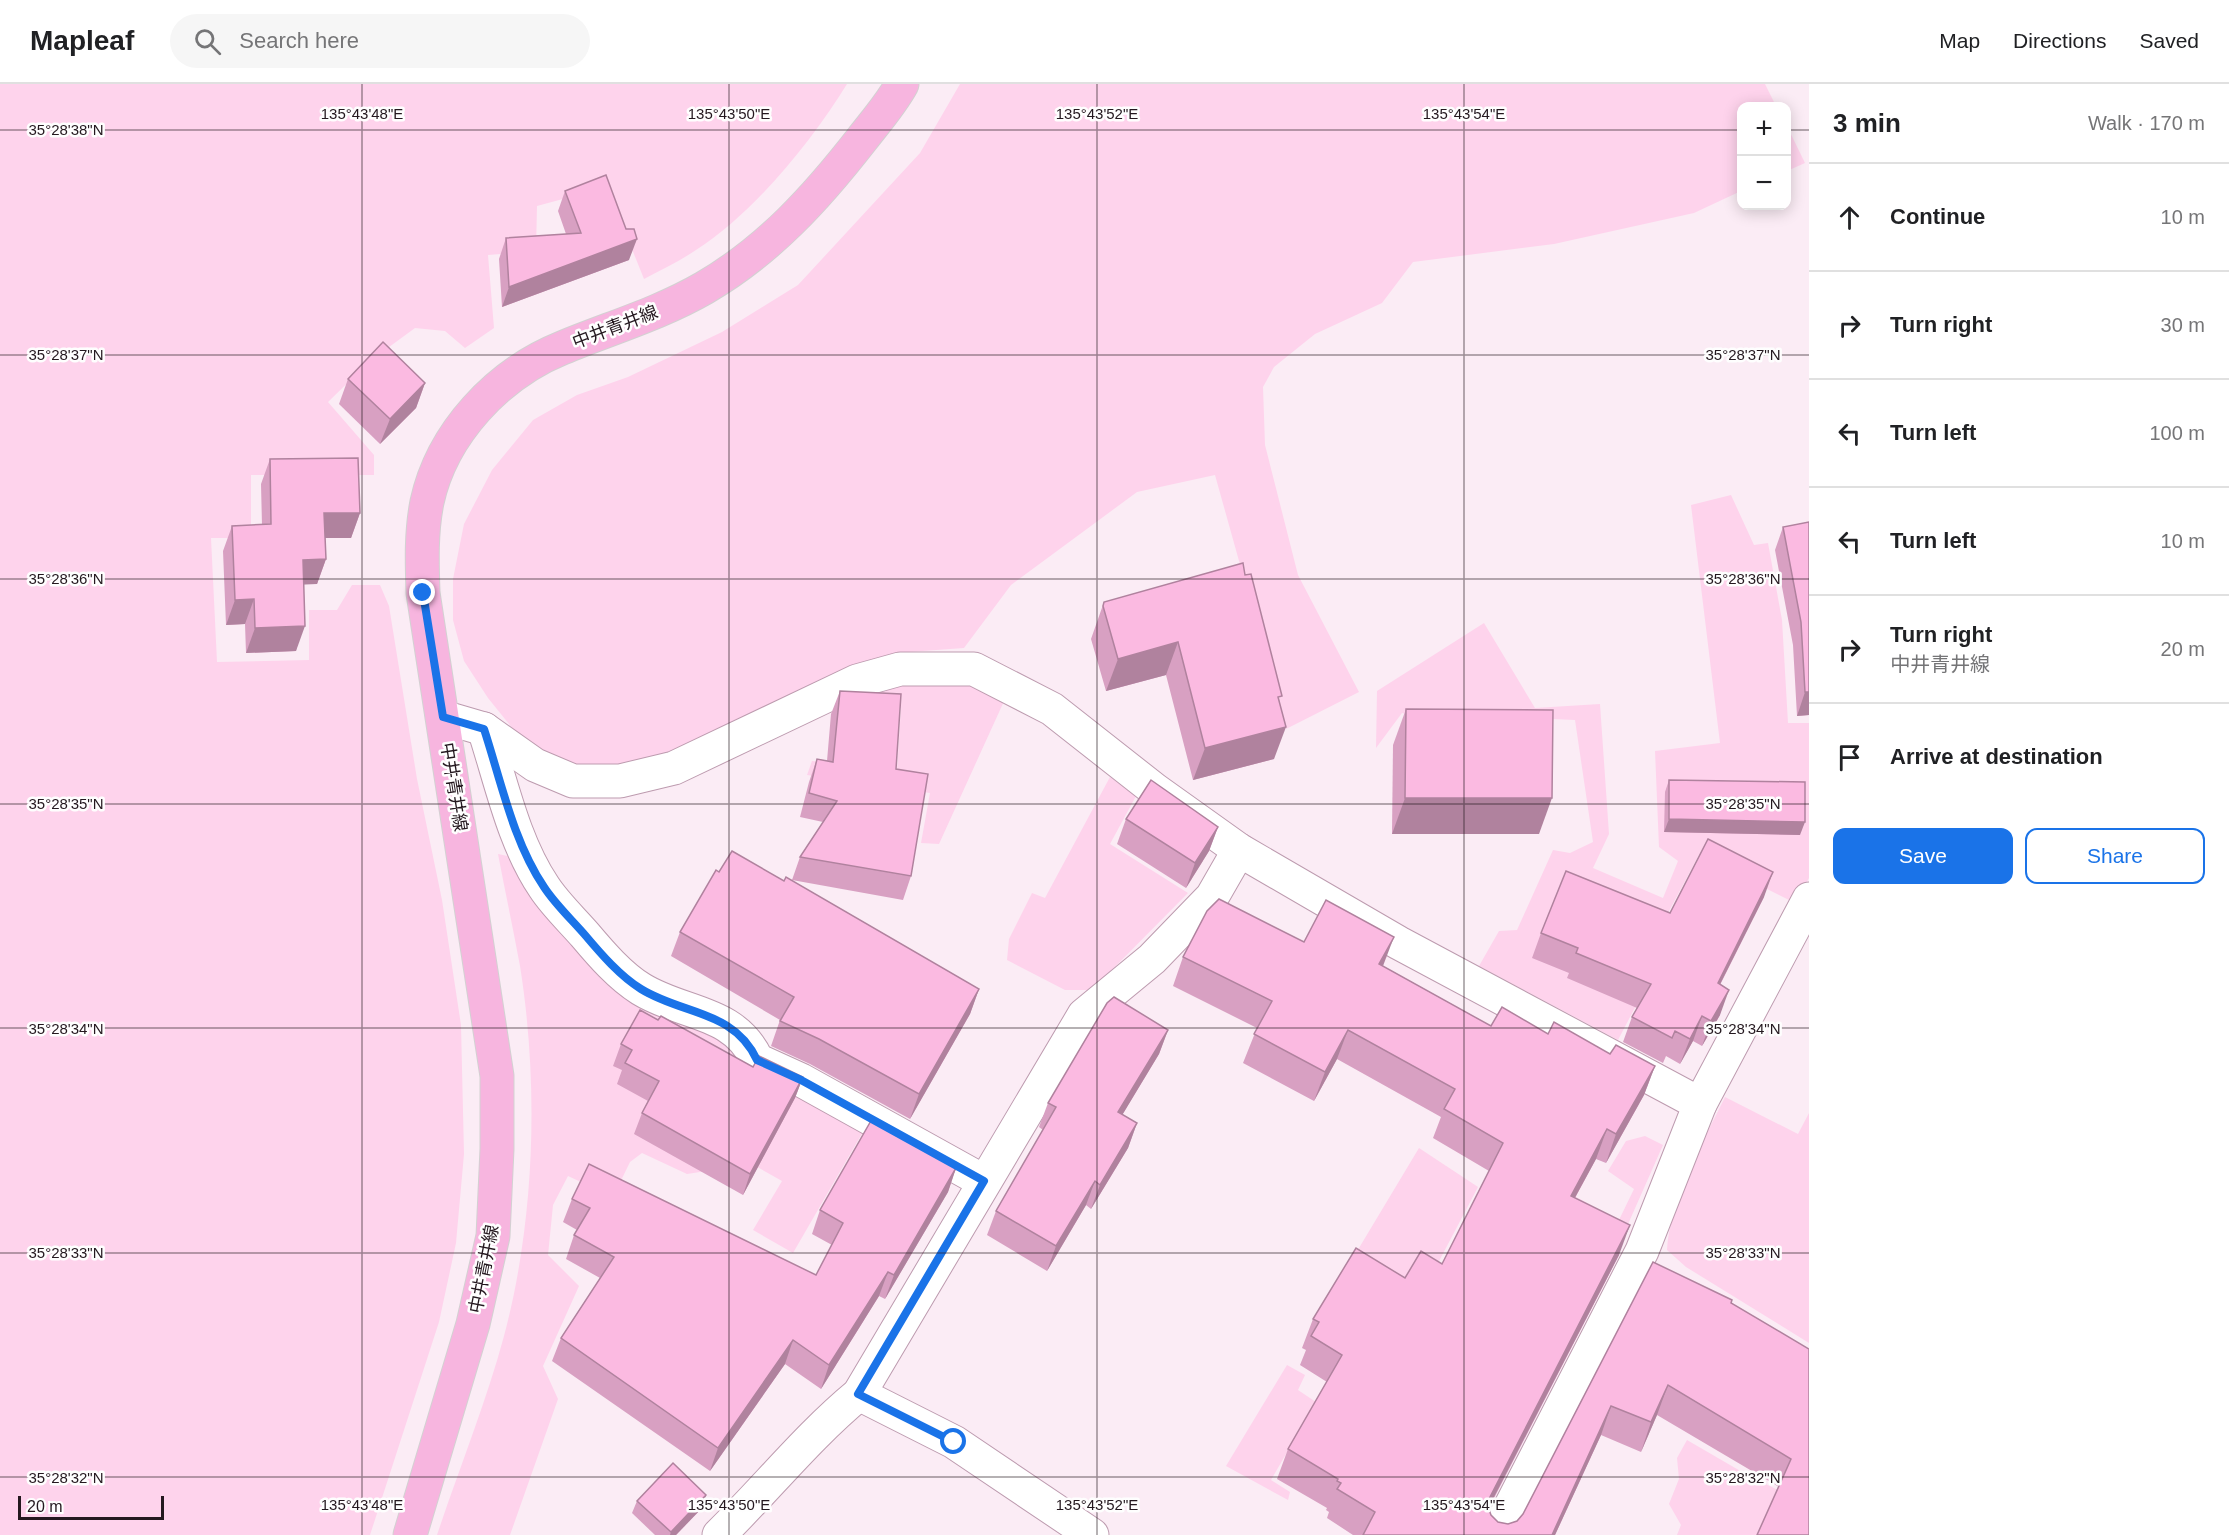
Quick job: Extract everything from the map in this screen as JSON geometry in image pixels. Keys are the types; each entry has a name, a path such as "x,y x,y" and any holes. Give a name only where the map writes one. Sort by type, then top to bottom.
{"main road":[{"name":"中井青井線","path":"410,1535 473,1324 493,1236 498,1149 498,1076 423,593 422,545 427,501 440,462 466,420 503,381 560,349 654,313 695,292 755,252 809,206 902,84"}],"street":[{"path":"443,717 484,729 534,765 573,781 620,781 674,768 857,681 900,669 974,669 1052,709 1155,790 1239,850 1399,943 1700,1104"},
{"path":"484,729 515,828 544,887 603,956 640,989 681,1008 725,1022 749,1041 757,1060 801,1080 984,1181"},
{"path":"719,1535 767,1488 833,1415 858,1394 1084,1015 1152,959 1212,897 1239,850"},
{"path":"1496,1535 1642,1251 1700,1104 1809,899"},
{"path":"1642,1251 1668,1270"},
{"path":"858,1394 954,1442 1092,1535"}],"shaded area":[{"path":"0,84 847,84 817,129 760,197 717,235 690,254 644,279 607,187 537,206 536,251 488,255 494,328 465,348 445,331 415,328 370,361 328,402 374,455 374,475 251,475 251,538 211,538 217,662 309,660 309,610 337,610 352,585 380,585 389,606 417,779 442,900 461,1025 464,1154 456,1243 439,1322 370,1535 0,1535"},
{"path":"960,84 1765,84 1774,102 1737,102 1737,193 1694,213 1554,244 1413,262 1382,303 1315,334 1274,367 1263,387 1265,445 1298,575 1359,692 1286,729 1215,475 1137,492 1011,585 964,648 895,653 669,758 620,768 578,767 544,754 513,729 488,698 464,661 453,620 453,579 464,524 492,470 533,420 577,395 628,377 722,332 798,285 920,153"},
{"path":"1791,134 1805,163 1791,169"},
{"path":"1731,495 1754,545 1768,543 1782,620 1788,723 1809,723 1809,878 1795,903 1699,855 1638,969 1651,977 1618,1040 1479,966 1499,931 1517,930 1553,850 1570,853 1593,842 1575,720 1509,717 1488,737 1402,713 1376,748 1377,691 1484,623 1535,708 1600,704 1609,834 1593,868 1663,898 1678,861 1659,847 1655,751 1720,743 1691,505"},
{"path":"898,681 980,683 1005,699 939,844 921,843 930,793 807,775 812,761 897,770 901,708 841,707"},
{"path":"1110,777 1136,796 1110,844 1188,893 1092,990 1065,990 1007,960 1009,939 1032,893 1045,898"},
{"path":"498,854 517,858 536,891 720,1032 867,1125 793,1253 753,1230 782,1181 752,1164 687,1174 642,1153 630,1162 613,1197 568,1176 553,1205 548,1255 579,1286 543,1366 558,1399 510,1535 437,1535 481,1411 504,1336 514,1292 528,1199 531,1105 526,1011 520,966"},
{"path":"1725,1097 1798,1134 1809,1113 1809,1343 1686,1267 1667,1250 1669,1231 1681,1191"},
{"path":"1645,1136 1663,1145 1621,1240 1542,1187 1576,1197 1619,1220 1634,1189 1608,1171 1626,1141"},
{"path":"1419,1148 1478,1187 1427,1284 1395,1298 1347,1268"},
{"path":"1287,1365 1305,1375 1298,1390 1316,1402 1271,1480 1290,1492 1288,1500 1226,1466"},
{"path":"1687,1440 1749,1476 1788,1495 1809,1535 1677,1535 1681,1525 1669,1504 1679,1479 1677,1458"}],"building":[{"path":"606,175 626,229 634,229 637,239 509,287 506,238 581,233 565,191"},
{"path":"383,342 425,383 390,419 348,379"},
{"path":"358,458 360,513 324,513 326,559 303,560 305,626 255,628 254,599 235,600 232,526 271,524 270,459"},
{"path":"1809,522 1809,692 1805,692 1801,622 1783,527"},
{"path":"1243,563 1245,575 1251,574 1282,696 1278,697 1286,727 1205,748 1178,642 1118,659 1103,606 1104,602"},
{"path":"840,691 901,694 896,769 928,774 911,876 800,857 837,801 809,793 817,759 833,762"},
{"path":"1406,709 1553,710 1552,798 1405,798"},
{"path":"1151,780 1218,827 1195,863 1126,819"},
{"path":"1669,780 1805,782 1805,822 1669,819"},
{"path":"1708,839 1773,872 1718,983 1729,990 1711,1021 1702,1016 1690,1039 1675,1031 1672,1038 1632,1017 1651,984 1576,953 1578,948 1541,933 1566,871 1670,913"},
{"path":"732,851 784,881 786,877 979,989 919,1094 819,1039 780,1021 794,997 680,932 716,870 719,872"},
{"path":"1219,899 1304,942 1326,900 1394,937 1379,964 1491,1026 1502,1007 1548,1034 1554,1022 1610,1054 1616,1045 1655,1066 1616,1134 1607,1129 1571,1196 1630,1225 1490,1497 1488,1507 1491,1515 1498,1522 1508,1524 1517,1521 1523,1514 1653,1262 1732,1300 1731,1303 1809,1349 1809,1535 1757,1535 1791,1459 1668,1385 1651,1422 1611,1406 1552,1535 1363,1535 1375,1512 1337,1489 1341,1483 1337,1481 1338,1479 1288,1449 1342,1355 1311,1336 1319,1322 1313,1319 1356,1248 1405,1278 1421,1251 1442,1264 1503,1143 1444,1109 1455,1089 1348,1030 1325,1072 1254,1034 1272,1001 1183,957 1207,911"},
{"path":"1114,997 1168,1030 1118,1112 1137,1123 1100,1185 1095,1181 1056,1246 996,1211 1056,1107 1048,1103 1107,1003"},
{"path":"640,1010 658,1020 661,1016 753,1067 759,1056 803,1077 750,1174 642,1113 659,1081 625,1063 632,1050 621,1044"},
{"path":"872,1119 956,1168 894,1275 888,1272 829,1365 793,1340 718,1448 561,1338 614,1257 574,1235 590,1208 572,1199 589,1164 816,1275 843,1223 820,1210"},
{"path":"673,1463 706,1495 671,1532 637,1501"}],"route":[{"path":"423,593 443,717 484,729 515,828 544,887 603,956 640,989 681,1008 725,1022 749,1041 757,1060 801,1080 984,1181 858,1394 954,1442"}]}
